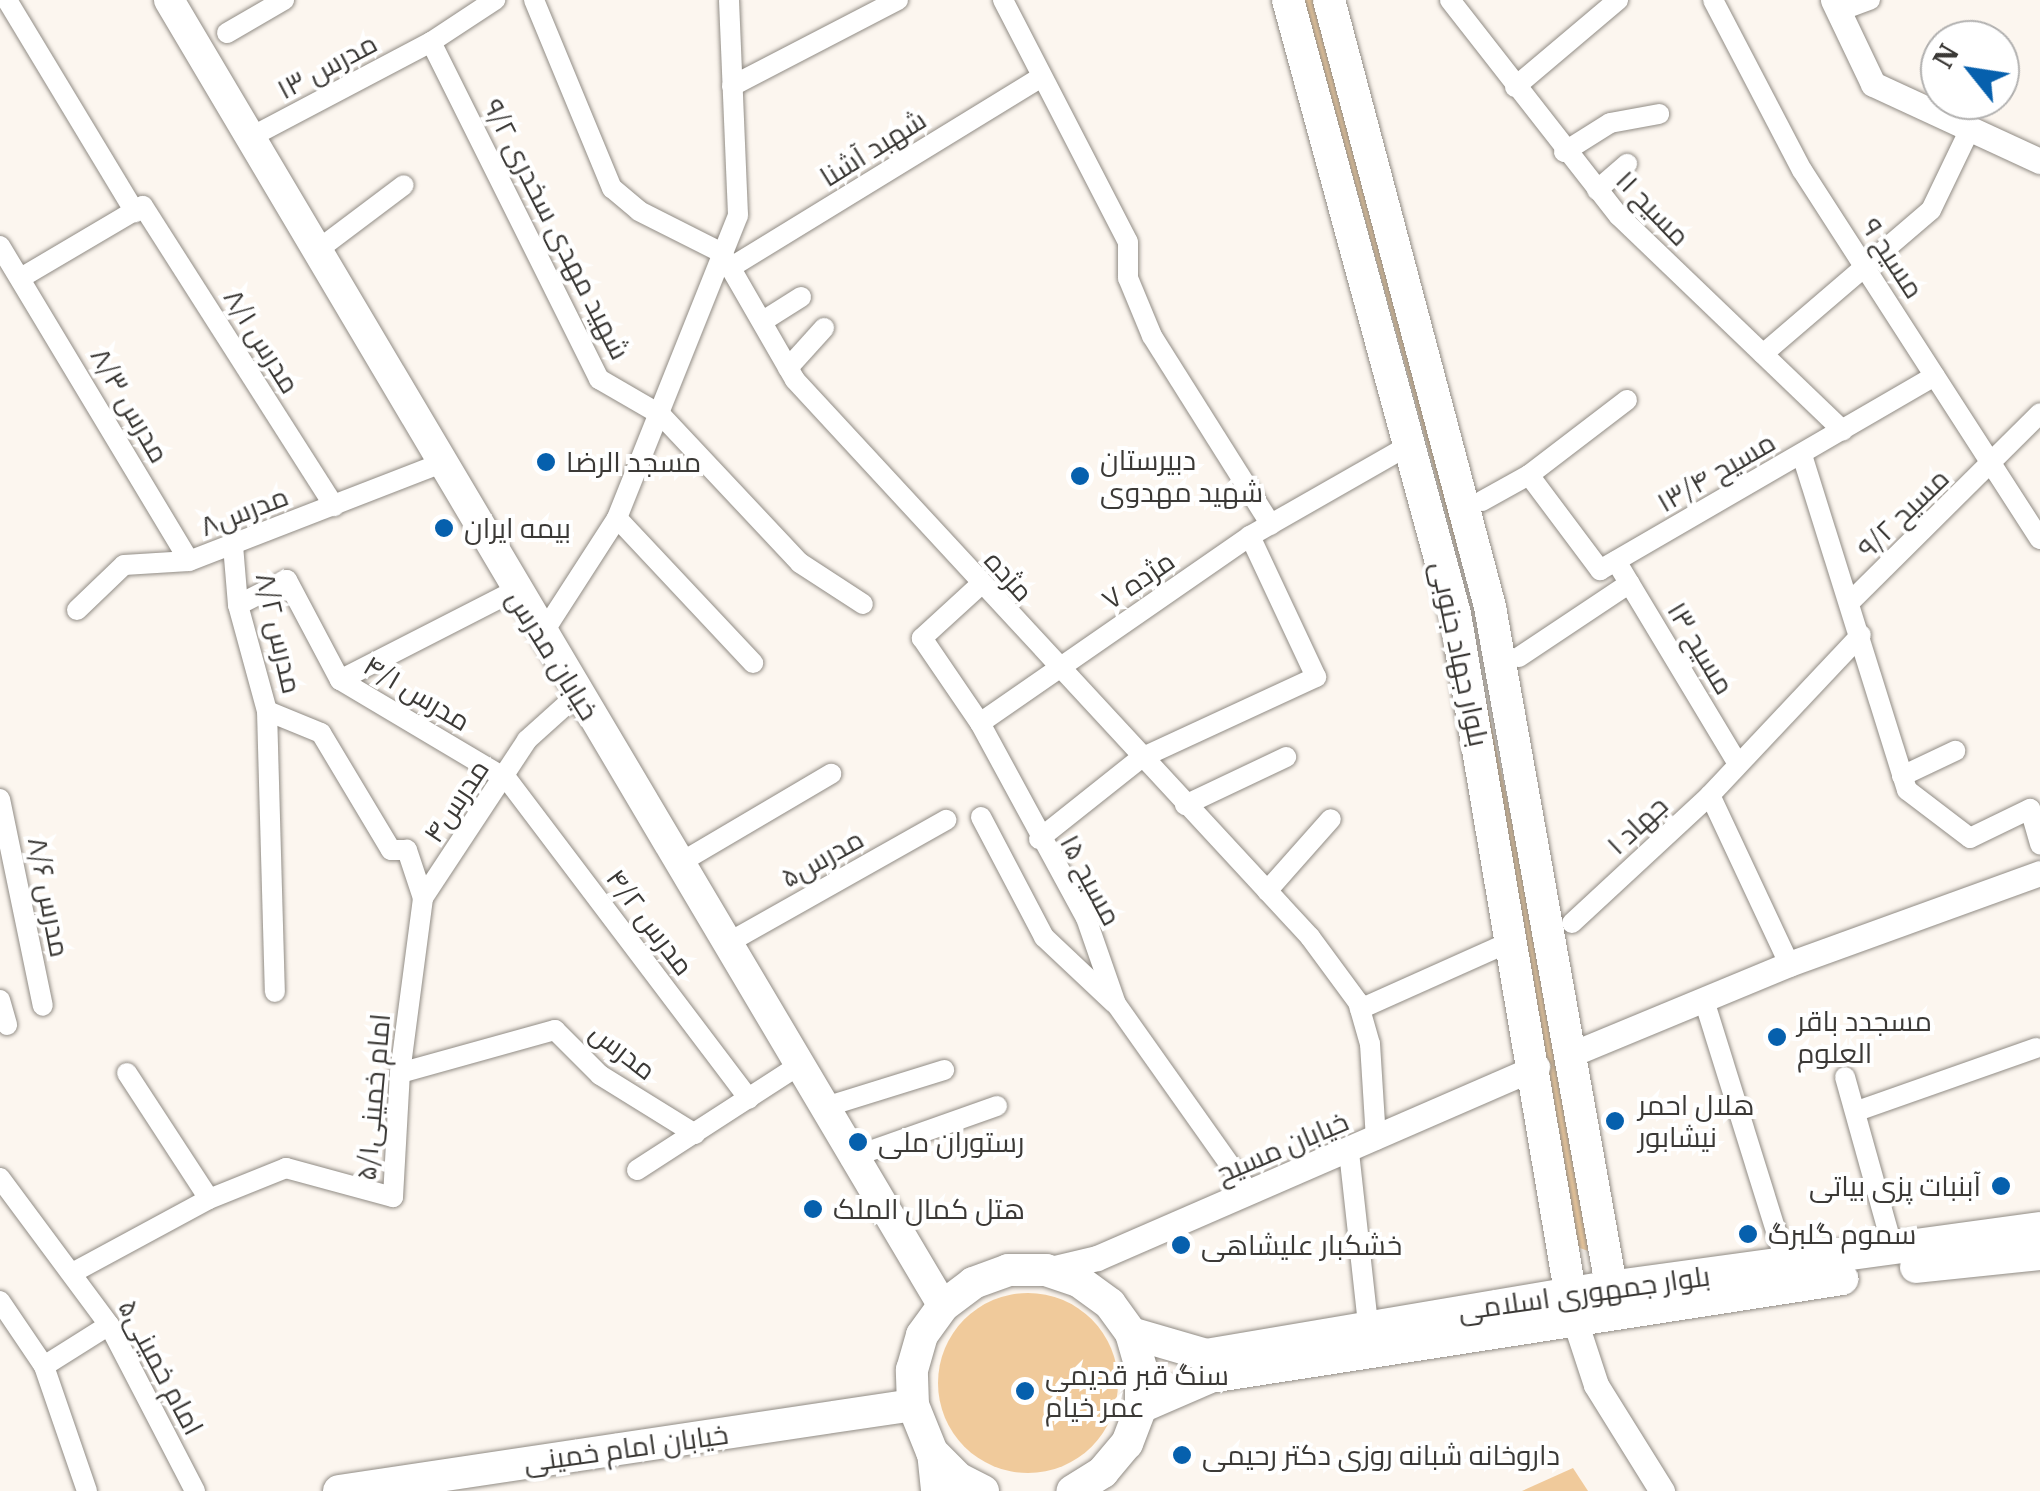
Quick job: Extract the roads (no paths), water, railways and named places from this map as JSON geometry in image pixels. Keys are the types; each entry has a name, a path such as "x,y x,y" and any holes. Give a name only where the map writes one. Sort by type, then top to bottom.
{"main road":[{"name":"خیابان مدرس","path":"169,0 540,636 578,694 850,1158 943,1306"},
{"name":"بلوار جهاد جنوبی","path":"1288,0 1456,614 1537,1067 1572,1308"},
{"name":"بلوار جهاد جنوبی","path":"1329,0 1490,607 1572,1054 1601,1246 1614,1301"},
{"path":"1456,614 1490,607"},
{"path":"1561,1247 1584,1258 1601,1246"},
{"name":"بلوار جمهوری اسلامی","path":"1614,1301 1786,1264 1894,1249 2039,1248"},
{"name":"بلوار جمهوری اسلامی","path":"1140,1406 1210,1377 1572,1308 2039,1248"},
{"path":"936,1491 932,1452 913,1406 917,1352 943,1306 972,1282 1008,1270 1046,1270 1080,1282 1110,1304 1131,1333 1141,1368 1140,1406 1115,1458 1072,1491"},
{"name":"بلوار جمهوری اسلامی","path":"1131,1333 1206,1355 1368,1325 1572,1308"},
{"name":"خیابان امام خمینی","path":"339,1491 913,1406"},
{"path":"932,1452 959,1479 983,1491"}],"street":[{"name":"مدرس ۸/۱","path":"7,0 334,506"},
{"path":"227,33 284,0"},
{"path":"534,0 612,188 638,212 728,260"},
{"path":"540,636 617,518 728,260 738,215 728,0"},
{"path":"732,86 898,0"},
{"path":"1002,0 1128,242 1128,278 1152,336 1271,525"},
{"name":"مسیح ۱۱","path":"1450,0 1596,190 1843,431"},
{"path":"1515,86 1618,0"},
{"name":"مسیح ۹","path":"1713,0 1802,170 2040,539"},
{"path":"1870,0 1836,6 1873,84 2040,161"},
{"name":"مدرس ۱۳","path":"249,138 431,42 482,3"},
{"name":"شهید مهدی سخدری ۹/۲","path":"431,42 599,379 661,415 800,563 863,604"},
{"name":"شهبد آشنا","path":"728,260 1042,77"},
{"path":"1564,152 1610,123 1659,114"},
{"path":"1762,354 1931,210 1971,127"},
{"path":"1596,190 1627,164"},
{"path":"315,252 404,185"},
{"path":"24,276 139,209"},
{"name":"مدرس ۸/۳","path":"0,246 24,276 190,561"},
{"name":"مژده","path":"728,260 788,368 1056,670 1310,937 1360,1009 1370,1044 1376,1140"},
{"path":"763,321 801,297"},
{"path":"788,368 824,328"},
{"name":"مسیح ۱۳/۴","path":"1616,561 1935,376"},
{"path":"1482,502 1529,475 1626,400"},
{"name":"مسیح ۹/۲","path":"1850,602 1994,464 2040,412"},
{"name":"مژده ۷","path":"980,723 1250,536 1411,444"},
{"path":"1802,455 1908,790 1970,838 2030,809 2040,845"},
{"name":"مدرس۸","path":"76,610 124,565 190,561 439,464"},
{"path":"1529,475 1600,570 1616,561"},
{"path":"617,518 753,663"},
{"path":"1038,839 1141,758 1316,677 1250,536"},
{"name":"مدرس ۸/۲","path":"233,546 238,605 267,711 321,733 391,850 407,850 423,898"},
{"name":"مسیح ۱۳","path":"1616,561 1738,764"},
{"name":"مدرس ۴/۱","path":"238,605 286,580 340,680 507,779"},
{"path":"1519,657 1630,583"},
{"name":"مسیح ۱۵","path":"980,585 922,638 980,723 1038,839 1086,918 1116,1004 1250,1192"},
{"path":"340,680 514,591"},
{"name":"جهاد ۱","path":"1572,923 1710,794 1861,635"},
{"name":"مدرس۴","path":"423,898 507,779 527,740 578,694"},
{"path":"267,711 275,992"},
{"path":"1902,776 1955,751"},
{"path":"1185,805 1286,757"},
{"path":"678,864 831,774"},
{"name":"مدرس ۴/۲","path":"507,779 749,1098"},
{"path":"1710,794 1790,964"},
{"name":"مدرس ۸/۶","path":"0,799 42,1006"},
{"path":"981,817 1044,937 1116,1004"},
{"path":"1266,891 1331,818"},
{"name":"مدرس۵","path":"726,944 946,820"},
{"path":"1572,1054 1790,964 2040,873"},
{"name":"امام خمینی۵/۱","path":"74,1272 209,1199 286,1168 392,1197 400,1073 423,898"},
{"path":"1360,1009 1514,940"},
{"path":"0,1000 7,1025"},
{"path":"1704,1000 1786,1264"},
{"name":"مدرس","path":"400,1073 554,1030 600,1075 695,1134"},
{"path":"1858,1111 2036,1048"},
{"path":"637,1170 796,1067"},
{"name":"خیابان مسیح","path":"1046,1270 1097,1258 1350,1152 1537,1067"},
{"path":"822,1108 944,1070"},
{"path":"126,1072 209,1199"},
{"path":"1846,1077 1894,1249"},
{"path":"850,1158 998,1106"},
{"path":"1350,1152 1368,1325"},
{"name":"امام خمینی۵","path":"0,1178 74,1272 109,1324 196,1491"},
{"path":"0,1301 44,1366 87,1491"},
{"path":"1572,1308 1596,1385 1662,1491"},
{"path":"44,1366 109,1324"}],"place":[{"name":"مسجد الرضا","path":"546,462"},
{"name":"دبیرستان شهید مهدوی","path":"1080,476"},
{"name":"بیمه ایران","path":"444,528"},
{"name":"مسجدد باقر العلوم","path":"1777,1037"},
{"name":"هلال احمر نیشابور","path":"1615,1121"},
{"name":"رستوران ملی","path":"858,1142"},
{"name":"آبنبات پزی بیاتی","path":"2001,1186"},
{"name":"هتل کمال الملک","path":"813,1209"},
{"name":"سموم گلبرگ","path":"1748,1234"},
{"name":"خشکبار علیشاهی","path":"1181,1245"},
{"name":"سنگ قبر قدیمی عمر خیام","path":"1025,1391"},
{"name":"داروخانه شبانه روزی دکتر رحیمی","path":"1182,1455"}]}
